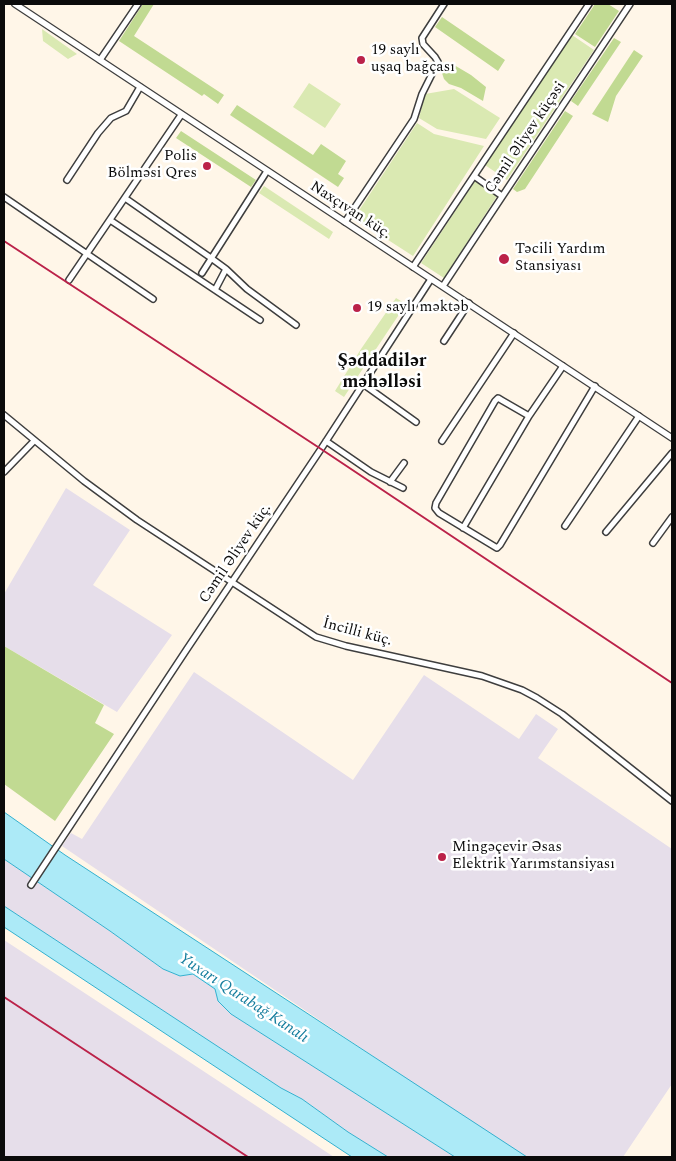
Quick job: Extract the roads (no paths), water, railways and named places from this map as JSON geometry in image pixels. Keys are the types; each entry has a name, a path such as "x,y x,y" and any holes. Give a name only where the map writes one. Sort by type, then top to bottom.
{"street":[{"name":"Naxçıvan küç.","path":"15,4 672,438"},
{"path":"100,60 138,4"},
{"path":"345,222 416,115 422,94 438,62 423,44 422,38 444,4"},
{"name":"Cəmil Əliyev küçəsi","path":"413,267 589,4"},
{"name":"Cəmil Əliyev küçəsi","path":"443,286 630,4"},
{"path":"67,180 98,133 111,118 126,111 140,87"},
{"path":"69,280 181,114"},
{"path":"202,272 267,171"},
{"path":"474,176 502,196"},
{"path":"4,197 153,299"},
{"path":"125,198 226,269 247,289 296,325"},
{"path":"110,220 260,320"},
{"path":"216,290 226,269"},
{"name":"Cəmil Əliyev küç.","path":"31,885 326,441 431,278"},
{"path":"444,341 469,303"},
{"path":"442,441 514,333"},
{"path":"463,528 529,416 563,366"},
{"path":"363,384 416,422"},
{"path":"529,416 503,400 498,398 495,400 436,502 435,508 439,513 493,547 497,548 500,544 595,386"},
{"name":"İncilli küç.","path":"4,415 84,481 137,520 316,637 346,646 482,676 522,690 562,714 672,802"},
{"path":"565,526 639,416"},
{"path":"4,472 34,440"},
{"path":"326,441 371,472 403,488"},
{"path":"606,532 672,453"},
{"path":"390,482 404,462"},
{"path":"653,543 672,517"}],"water":[{"name":"Yuxarı Qarabağ Kanalı","path":"4,812 65,855 527,1157 455,1157 231,1014 218,1001 215,989 193,974 180,976 163,969 4,859"},
{"path":"4,906 388,1157 352,1157 4,927"}],"railway":[{"path":"4,241 672,683"},
{"path":"4,997 248,1157"}],"place":[{"name":"19 saylı uşaq bağçası","path":"361,60"},
{"name":"Polis Bölməsi Qres","path":"207,166"},
{"name":"Təcili Yardım Stansiyası","path":"504,259"},
{"name":"19 saylı məktəb","path":"357,308"},
{"name":"Mingəçevir Əsas Elektrik Yarımstansiyası","path":"442,857"}],"district":[{"name":"Şəddadilər məhəlləsi","path":"382,372"}]}
